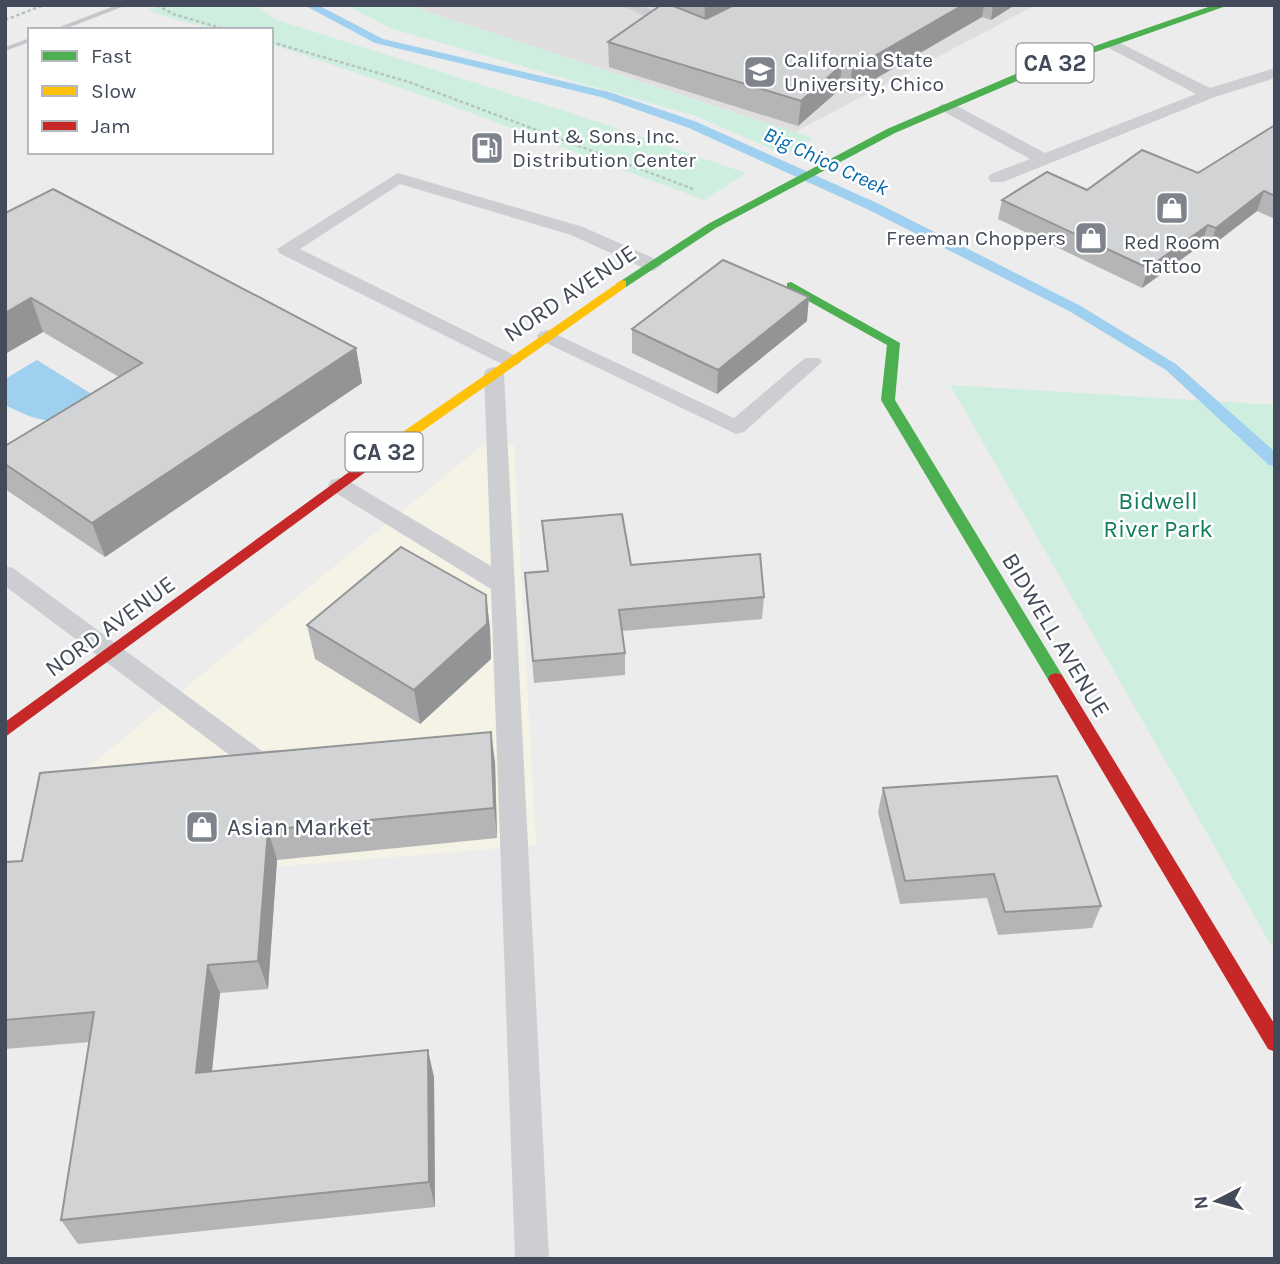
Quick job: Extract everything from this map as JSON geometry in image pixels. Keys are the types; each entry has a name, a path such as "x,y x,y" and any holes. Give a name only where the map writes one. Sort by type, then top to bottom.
{"main road":[{"name":"NORD AVENUE","path":"5,731 503,367 712,226 891,131 1029,72 1224,5"},
{"name":"BIDWELL AVENUE","path":"791,286 894,343 888,400 1275,1043"}],"lane":[{"path":"627,5 691,32"},
{"path":"1112,44 1209,94"},
{"path":"997,178 1209,94 1275,73"},
{"path":"947,107 1043,159"},
{"path":"531,1259 496,740 503,585 503,367 286,249 398,178 576,231 653,265"},
{"path":"547,336 736,427 812,362"},
{"path":"339,485 503,585"},
{"path":"5,574 257,762 297,759"}],"path":[{"path":"5,20 44,5"},
{"path":"157,5 173,14 221,28"},
{"path":"273,43 409,82 700,191 692,197"}],"shaded area":[{"name":"California State University, Chico","path":"415,5 1036,5 795,132 431,13"},
{"path":"488,441 514,445 536,845 33,887 49,799"}],"green space":[{"path":"160,5 257,5 274,19 577,115 746,173 704,200 433,99 273,45 273,28 208,27 179,21 148,10"},
{"path":"346,5 414,5 431,13 813,138 785,155 696,116 392,29"},
{"name":"Bidwell River Park","path":"950,385 1275,405 1275,952"}],"water":[{"path":"37,360 98,398 62,418 53,420 33,417 5,405 5,379"}],"building":[{"path":"661,5 671,5 706,19 734,5 963,5 852,69 842,65 801,101 608,42"},
{"path":"1275,125 1275,196 1264,191 1216,228 1208,225 1148,268 1002,200 1047,172 1087,190 1142,150 1198,173"},
{"path":"53,189 356,348 92,523 5,464 5,446 142,363 31,298 5,313 5,213"},
{"path":"723,260 809,297 718,370 632,329"},
{"path":"622,514 631,565 760,554 764,597 619,610 625,653 533,661 525,573 548,571 542,521"},
{"path":"401,547 486,595 487,624 414,690 307,625"},
{"path":"491,732 494,808 268,830 258,961 208,965 196,1073 428,1050 429,1182 61,1220 94,1012 5,1020 5,862 22,861 40,773"},
{"path":"1057,776 1101,906 1005,912 994,874 905,881 883,788"}],"waterway":[{"name":"Big Chico Creek","path":"309,5 379,41 605,94 693,125 874,207 1074,308 1171,367 1275,461"}],"railway":[{"path":"62,28 122,5"},
{"path":"5,49 28,41"}],"traffic: fast":[{"path":"622,284 712,226 891,131 1029,72 1224,5"},
{"path":"791,286 894,343 888,400 1056,679"}],"traffic: slow":[{"path":"389,448 622,284"}],"traffic: jam":[{"path":"5,731 389,448"},
{"path":"1056,679 1275,1043"}],"place":[{"name":"California State University, Chico","path":"760,72"},
{"name":"Hunt & Sons, Inc. Distribution Center","path":"487,148"},
{"name":"Red Room Tattoo","path":"1172,208"},
{"name":"Freeman Choppers","path":"1091,238"},
{"name":"Asian Market","path":"202,827"}]}
